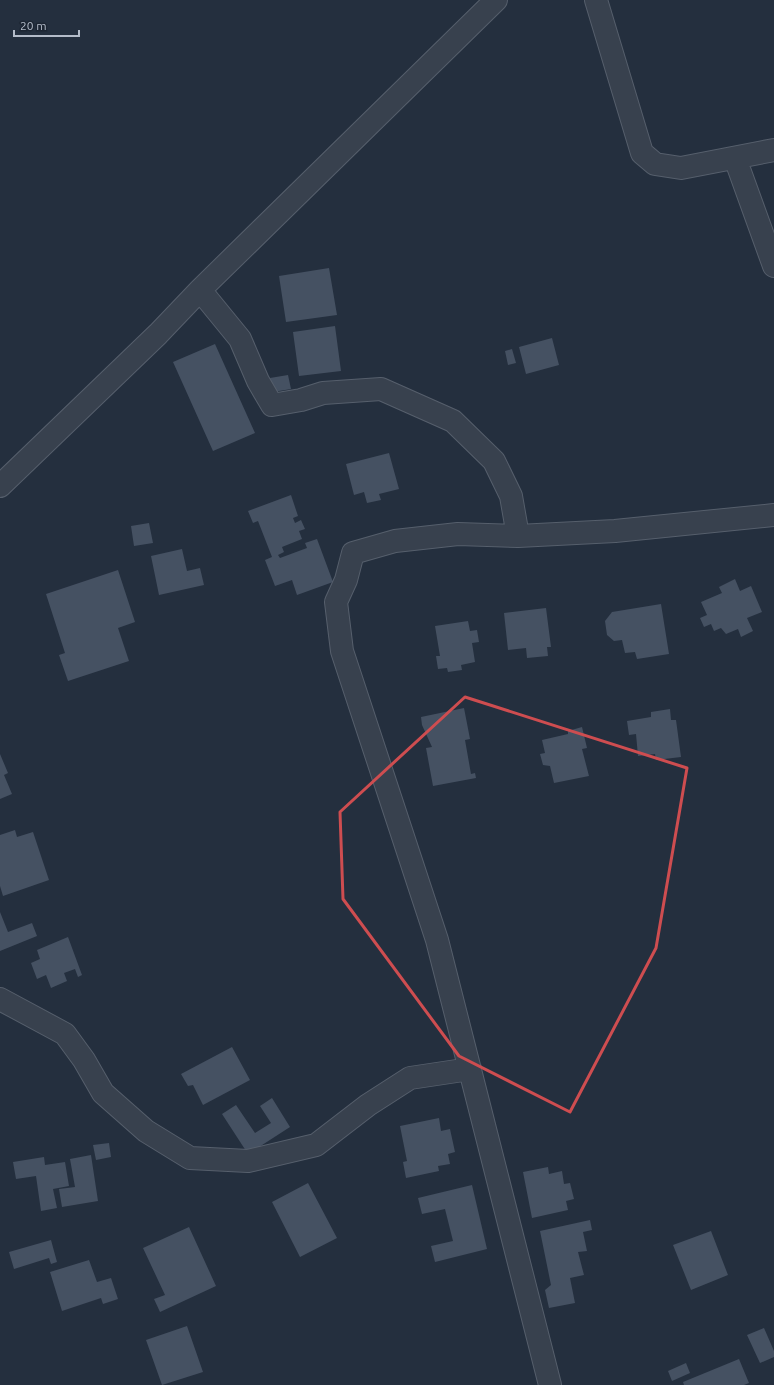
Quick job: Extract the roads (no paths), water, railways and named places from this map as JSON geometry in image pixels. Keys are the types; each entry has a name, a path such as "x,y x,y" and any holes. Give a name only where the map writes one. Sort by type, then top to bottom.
{"street":[{"path":"0,486 158,334 200,290 496,0"},
{"path":"596,0 642,153 655,164 681,168 774,150"},
{"path":"735,158 774,266"},
{"path":"200,290 240,339 258,381 272,405 301,400 323,393 381,389 453,422 494,461 511,496 518,536"},
{"path":"550,1385 437,940 342,651 336,602 346,580 354,553 395,541 458,534 518,536 615,531 774,515"},
{"path":"0,999 65,1034 84,1060 104,1093 146,1131 190,1158 248,1161 316,1145 368,1105 410,1078 470,1069"}]}
